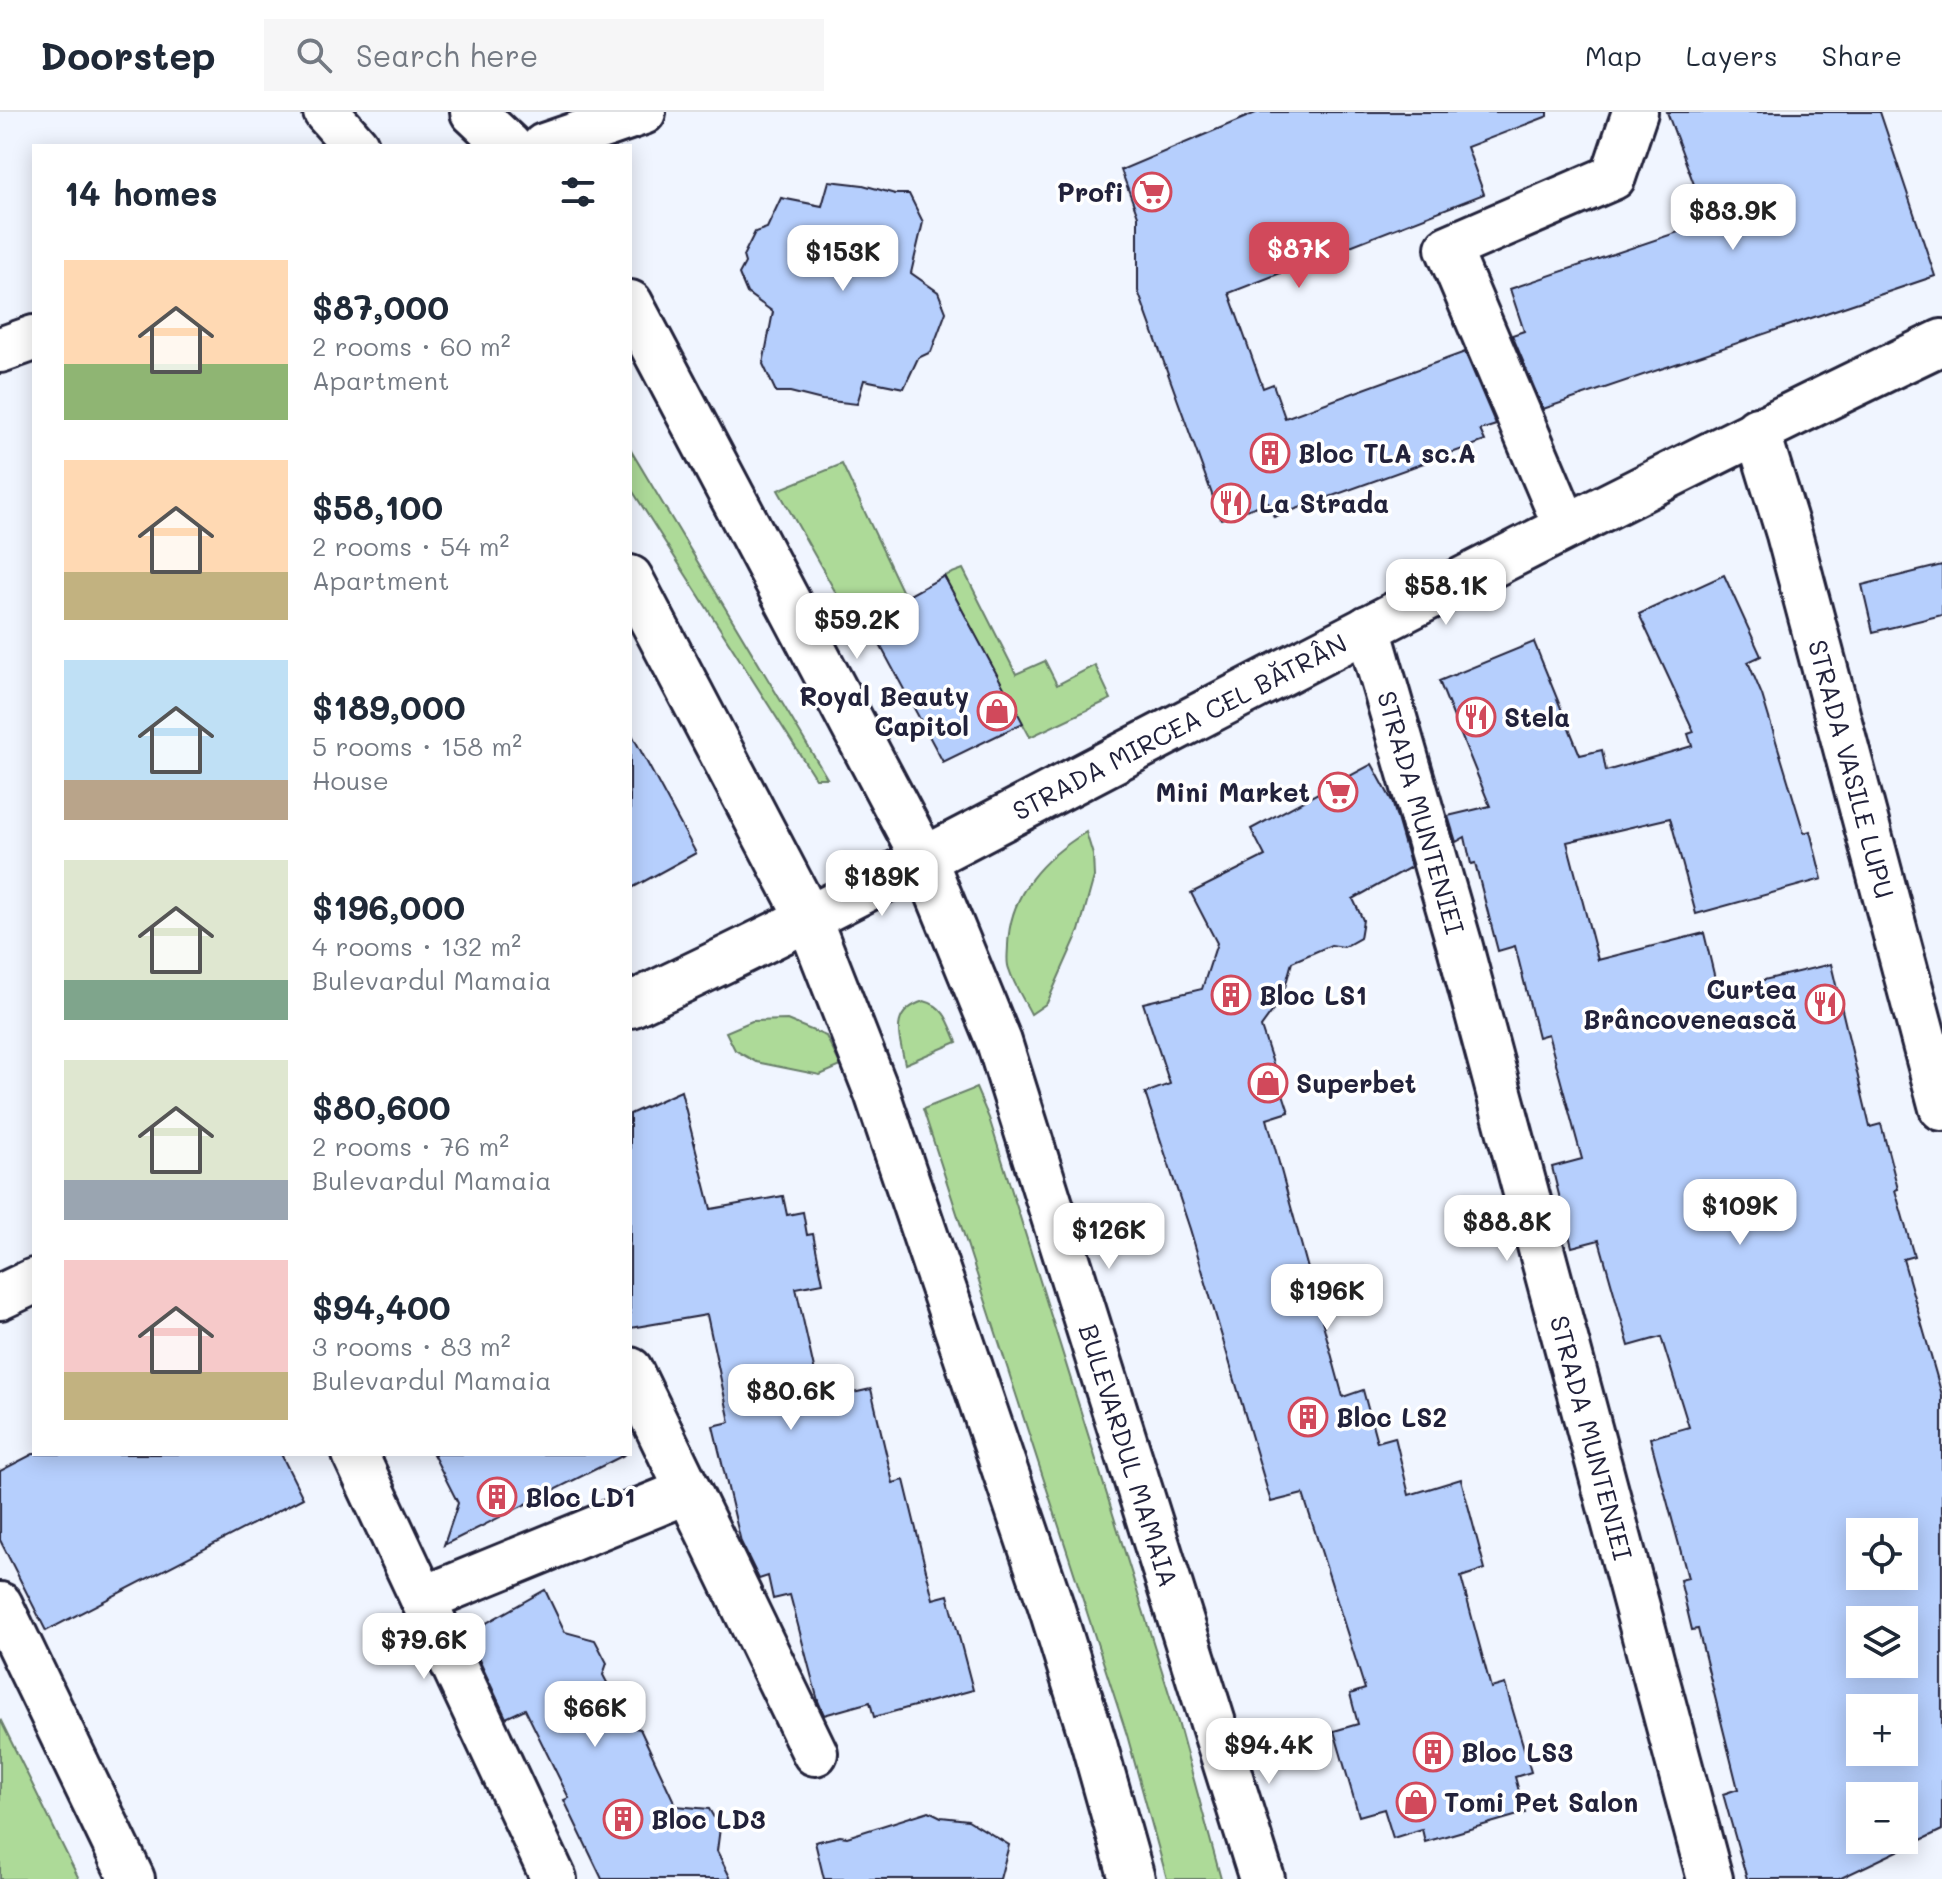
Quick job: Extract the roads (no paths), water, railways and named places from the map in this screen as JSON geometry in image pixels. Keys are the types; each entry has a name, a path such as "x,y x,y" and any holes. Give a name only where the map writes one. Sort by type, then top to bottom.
{"main road":[{"path":"326,112 354,144"},
{"path":"473,112 507,144"},
{"path":"550,144 643,112"},
{"path":"1566,527 1448,248 1613,177 1635,112"},
{"name":"BULEVARDUL MAMAIA","path":"632,307 924,859 1009,1066 1262,1879"},
{"path":"0,350 32,339"},
{"name":"STRADA MIRCEA CEL BĂTRÂN","path":"632,1004 924,859 1757,430 1942,342"},
{"name":"STRADA VASILE LUPU","path":"1757,430 1789,534 1942,1108"},
{"path":"632,582 808,917 877,1093 1051,1606 1132,1879"},
{"name":"STRADA MUNTENIEI","path":"1368,628 1459,943 1710,1879"},
{"path":"0,1297 32,1282"},
{"path":"632,1374 815,1753"},
{"path":"356,1456 554,1879"},
{"path":"423,1599 688,1491"},
{"path":"0,1605 132,1879"}],"place":[{"name":"Profi","path":"1152,192"},
{"name":"Bloc TLA sc.A","path":"1270,453"},
{"name":"La Strada","path":"1231,503"},
{"name":"Royal Beauty Capitol","path":"997,711"},
{"name":"Stela","path":"1476,717"},
{"name":"Mini Market","path":"1338,792"},
{"name":"Bloc LS1","path":"1231,995"},
{"name":"Curtea Brâncovenească","path":"1825,1004"},
{"name":"Superbet","path":"1268,1083"},
{"name":"Bloc LS2","path":"1308,1417"},
{"name":"Bloc LD1","path":"497,1497"},
{"name":"Bloc LS3","path":"1433,1752"},
{"name":"Tomi Pet Salon","path":"1416,1802"},
{"name":"Bloc LD3","path":"623,1819"}]}
